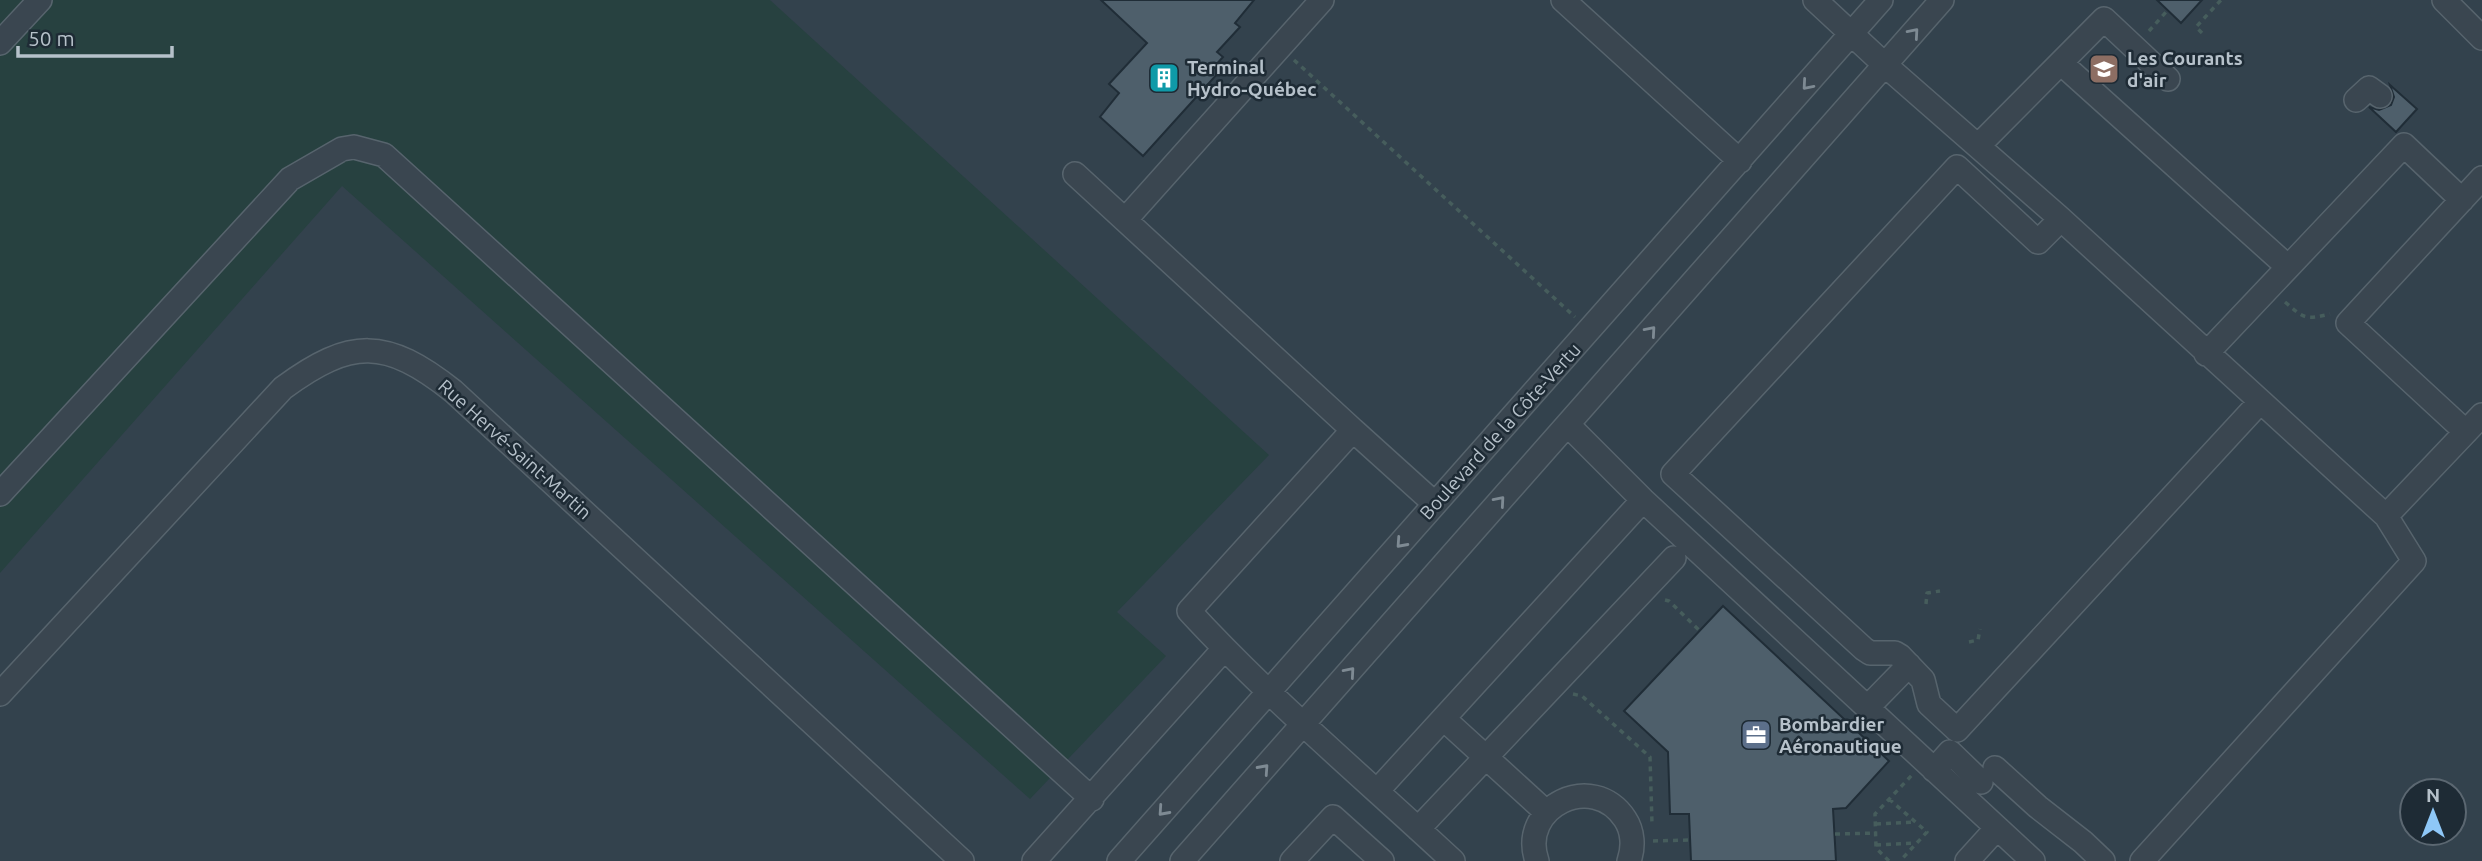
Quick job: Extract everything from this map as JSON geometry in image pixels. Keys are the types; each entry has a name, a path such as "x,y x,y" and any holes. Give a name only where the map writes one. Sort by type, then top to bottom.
{"street":[{"path":"0,43 40,0"},
{"path":"1125,220 1322,0"},
{"path":"1563,0 1740,161"},
{"path":"1815,0 2061,219 2386,516 2414,561 2142,861"},
{"name":"Boulevard de la Côte-Vertu","path":"1119,861 1881,0"},
{"path":"1182,861 1942,0"},
{"path":"2444,0 2482,38"},
{"path":"1978,146 2104,19 2168,79"},
{"path":"2062,64 2288,267"},
{"path":"2356,100 2369,88 2380,96"},
{"path":"2206,354 2404,145 2462,200"},
{"path":"0,494 290,179 342,149 354,147 384,155 1092,799"},
{"path":"2061,219 2038,242 1957,167 1673,474 1864,649 1876,654 1895,653 1914,670 1925,685 1929,704 1957,730 2260,402"},
{"path":"1075,174 1435,504"},
{"path":"2386,516 2474,423 2348,323 2482,178"},
{"name":"Rue Hervé-Saint-Martin","path":"0,694 282,388 308,369 331,357 360,350 384,352 432,374 453,391 962,861"},
{"path":"1568,425 1643,500 1872,713 1924,771 1997,828 2033,861"},
{"path":"1353,429 1189,611 1268,693 1453,861"},
{"path":"1377,791 1643,500"},
{"path":"1418,829 1674,558"},
{"path":"1034,861 1224,649"},
{"path":"1872,713 1914,670"},
{"path":"1444,719 1546,812"},
{"path":"1924,771 1950,752 2038,807 2103,861"},
{"path":"1537,861 1534,841 1538,825 1546,812 1559,801 1575,796 1591,796 1607,801 1620,811 1629,825 1632,842 1629,861"},
{"path":"1292,861 1333,817 1382,861"},
{"path":"1967,861 1997,828"}],"path":[{"path":"2202,33 2196,27 2220,0"},
{"path":"2155,24 2166,12"},
{"path":"1279,47 1589,330"},
{"path":"2280,298 2303,318 2335,315"},
{"path":"1926,604 1927,593 1940,591"},
{"path":"1669,601 1700,631"},
{"path":"1969,642 1978,640 1980,629"},
{"path":"1582,696 1650,757 1653,851"},
{"path":"1889,861 1876,848 1875,814 1924,771"},
{"path":"1889,799 1927,832 1900,861"},
{"path":"1875,824 1916,822"},
{"path":"1835,834 1875,834"},
{"path":"1653,841 1690,840"},
{"path":"1876,845 1916,843"}],"shaded area":[{"path":"0,0 2482,0 2482,861 0,861"}],"green space":[{"path":"0,0 770,0 1269,455 1117,612 1166,656 1030,799 342,186 0,573"}],"building":[{"name":"Terminal Hydro-Québec","path":"1101,0 1254,0 1235,23 1240,27 1217,52 1223,57 1214,67 1219,72 1143,156 1100,117 1119,93 1109,84 1147,43"},
{"path":"2157,0 2202,0 2181,23"},
{"path":"2390,85 2417,109 2396,132 2369,107 2379,110 2391,105 2394,97"},
{"name":"Bombardier Aéronautique","path":"1723,606 1889,761 1846,808 1833,809 1836,861 1691,861 1689,814 1670,814 1668,752 1624,711"}],"place":[{"name":"Les Courants d'air","path":"2104,69"},
{"name":"Terminal Hydro-Québec","path":"1164,78"},
{"name":"Bombardier Aéronautique","path":"1756,735"}]}
